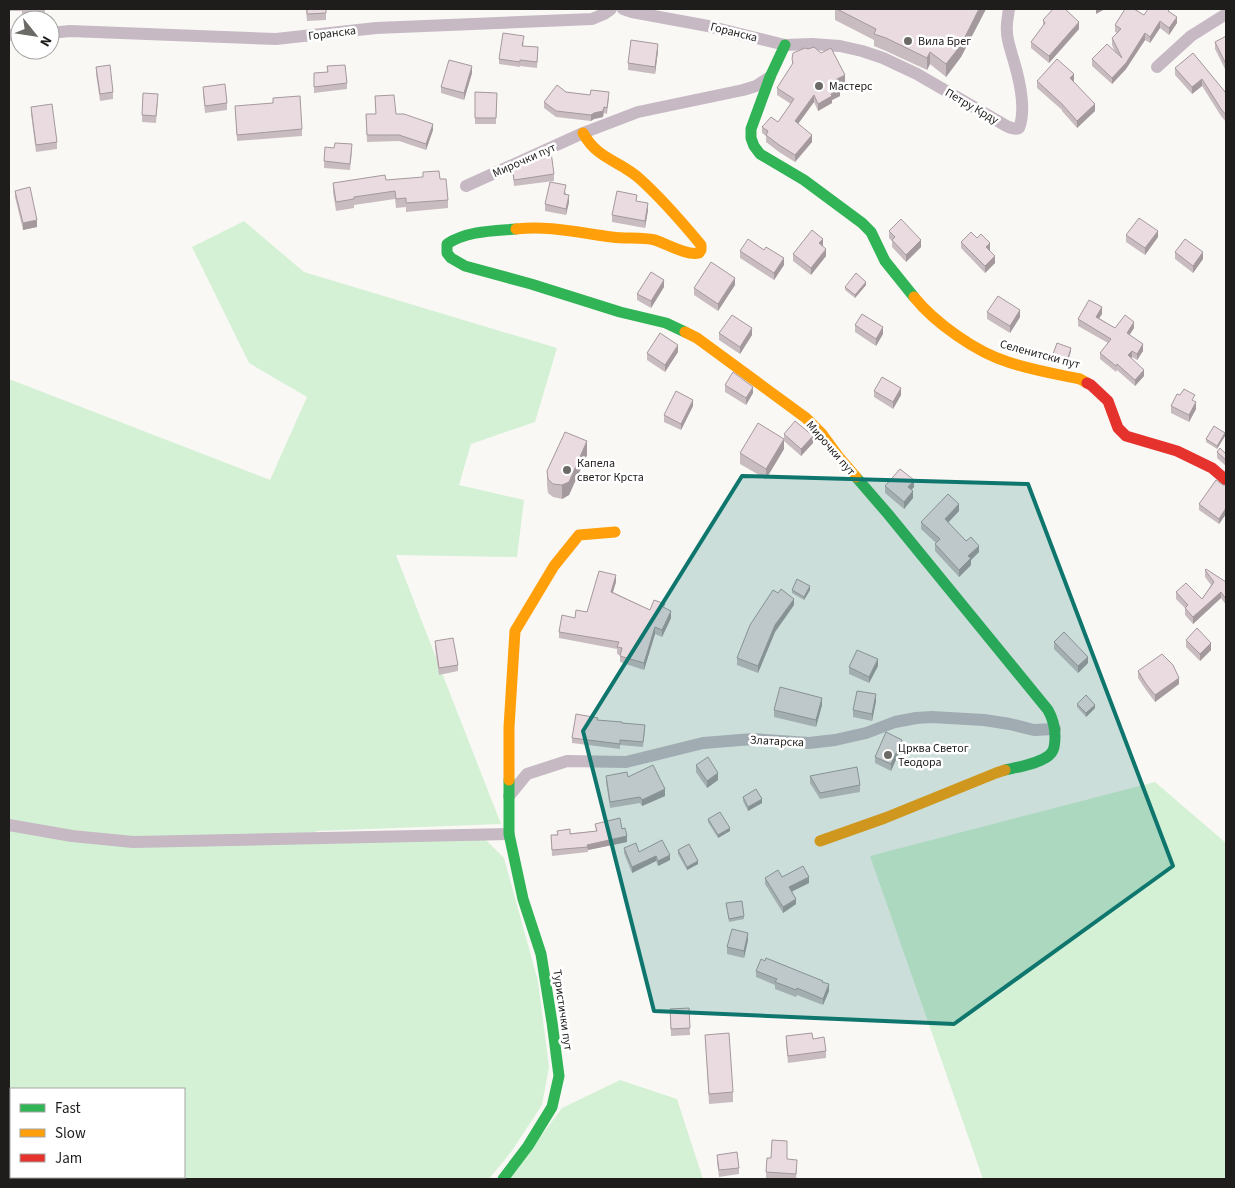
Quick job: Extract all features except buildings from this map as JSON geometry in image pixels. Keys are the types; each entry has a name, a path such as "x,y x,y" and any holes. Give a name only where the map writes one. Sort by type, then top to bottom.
{"street":[{"name":"Горанска","path":"60,32 276,39 376,28 592,19 611,9"},
{"name":"Горанска","path":"623,9 708,26 786,45 812,44"},
{"name":"Петру Крду","path":"812,44 840,46 883,58 916,74 1012,129 1016,129 1019,128 1021,123 1021,97 1018,75 1007,34 1006,22 1009,9"},
{"path":"1158,67 1191,36 1226,14"},
{"name":"Селенитски пут","path":"786,45 770,77 751,129 751,138 760,154 804,180 862,223 871,232 885,261 917,301 944,327 991,356 1010,363 1080,379 1091,385 1108,402 1118,428 1126,436 1177,451 1196,459 1212,468 1226,480"},
{"name":"Мирочки пут","path":"466,186 583,133 638,112 743,90 756,86 770,77"},
{"name":"Мирочки пут","path":"583,133 593,149 638,177 695,238 702,248 700,252 697,254 685,252 662,242 651,240 612,238 574,231 535,227 468,234 454,239 447,244 446,252 450,258 465,266 531,284 620,312 666,322 697,338 806,418 822,434 838,456 888,514 1048,710 1053,719 1055,729"},
{"name":"Туристички пут","path":"503,1179 528,1146 552,1107 559,1076 541,954 523,899 509,834 509,727 515,631 554,566 579,535 615,532"},
{"name":"Златарска","path":"509,796 527,774 567,761 626,762 704,743 753,739 809,743 835,740 866,733 895,722 932,717 984,720 1034,730 1055,729"},
{"path":"820,841 885,818 996,773 1045,759 1053,751 1055,729"},
{"path":"9,825 72,836 133,842 509,834"}],"highlighted area":[{"path":"742,476 1028,484 1173,866 954,1024 654,1011 583,731"}],"green space":[{"path":"244,221 304,272 557,348 535,422 471,444 459,485 524,500 517,557 396,555 501,824 316,831 318,842 485,839 504,858 538,981 549,1067 542,1105 511,1152 489,1179 9,1179 9,379 270,480 307,397 249,363 192,247"},
{"path":"1155,782 1226,843 1226,1179 983,1179 870,856"},
{"path":"620,1080 677,1099 703,1179 509,1179 562,1108"}],"traffic: fast":[{"path":"785,45 770,77 751,129 751,138 754,146 760,154 804,180 862,223 871,232 885,261 914,297"},
{"path":"516,229 480,232 463,236 447,244 447,253 451,258 465,266 531,284 620,312 666,323 685,332"},
{"path":"856,477 1050,713 1055,732 1055,744 1049,756 1037,762 1005,770"},
{"path":"503,1179 528,1146 552,1107 559,1076 541,954 523,899 509,834 509,780"}],"traffic: slow":[{"path":"516,229 552,229 617,238 650,239 689,253 699,253 701,245 656,195 640,179 595,149 583,133"},
{"path":"914,297 933,317 957,336 983,351 1017,365 1080,379 1087,383"},
{"path":"685,332 697,338 806,418 822,434 856,477"},
{"path":"509,780 509,727 515,631 554,566 579,535 615,532"},
{"path":"820,841 885,818 1005,770"}],"traffic: jam":[{"path":"1087,383 1108,401 1118,428 1126,436 1177,451 1212,468 1226,480"}],"place":[{"name":"Вила Брег","path":"908,41"},
{"name":"Мастерс","path":"819,86"},
{"name":"Капела светог Крста","path":"567,470"},
{"name":"Црква Светог Теодора","path":"888,755"}]}
